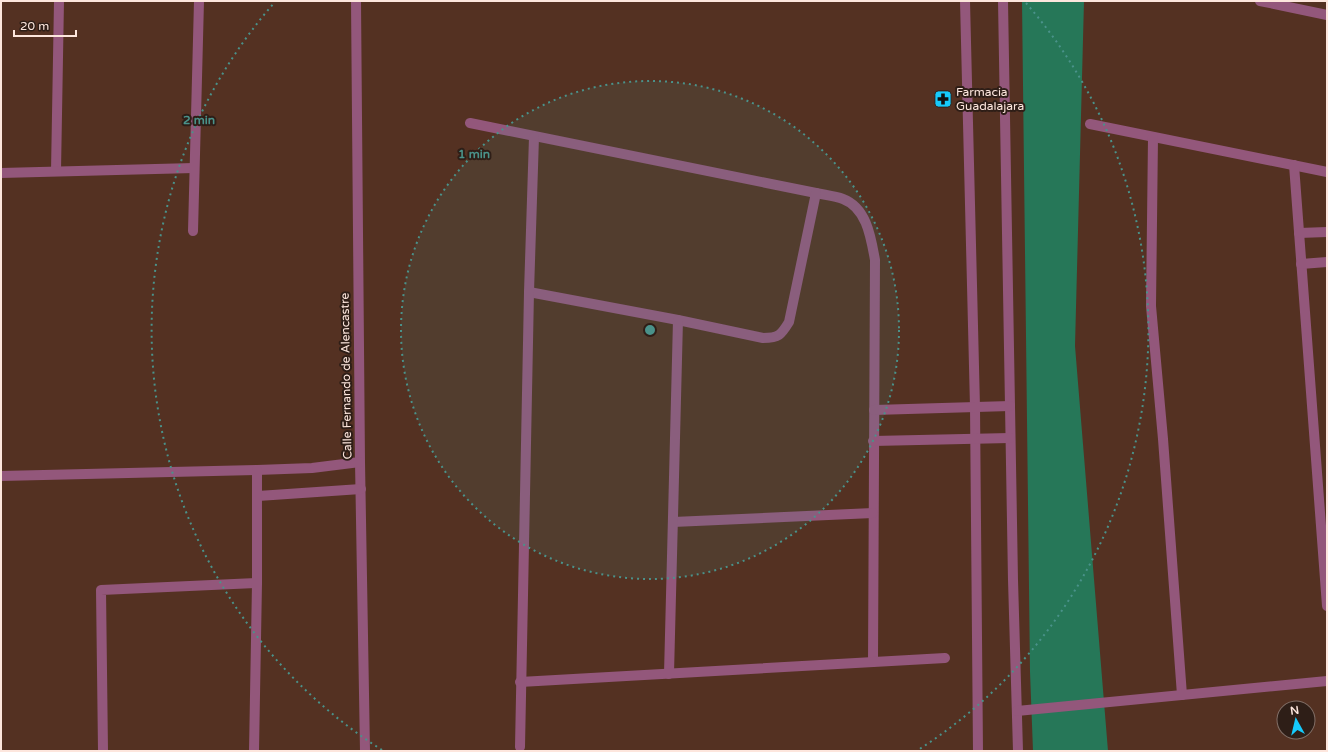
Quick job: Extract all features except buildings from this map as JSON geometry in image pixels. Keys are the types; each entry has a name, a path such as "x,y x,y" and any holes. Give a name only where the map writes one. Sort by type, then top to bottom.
{"street":[{"path":"56,171 60,1"},
{"path":"192,231 199,1"},
{"name":"Calle Fernando de Alencastre","path":"356,1 360,462 365,751"},
{"path":"965,1 976,439 978,751"},
{"path":"1003,1 1010,438 1018,751"},
{"path":"1260,1 1327,15"},
{"path":"470,123 843,199 854,205 862,215 871,236 875,260 873,662"},
{"path":"1090,124 1327,172"},
{"path":"520,747 520,682 534,137"},
{"path":"1153,137 1151,306 1163,439 1182,695"},
{"path":"1294,165 1327,606"},
{"path":"1,173 194,168"},
{"path":"529,292 678,320 763,338 774,338 781,334 789,322 816,193"},
{"path":"1299,233 1327,232"},
{"path":"1301,264 1327,262"},
{"path":"669,674 678,320"},
{"path":"874,410 1010,406"},
{"path":"873,441 1010,438"},
{"path":"1,476 312,468 360,462"},
{"path":"254,751 258,496 257,470"},
{"path":"258,496 361,489"},
{"path":"673,522 873,513"},
{"path":"103,751 100,590 257,583"},
{"path":"520,682 945,658"},
{"path":"1017,711 1327,681"}],"green space":[{"path":"1022,1 1084,1 1075,346 1108,751 1033,751 1030,672"}],"place":[{"name":"Farmacia Guadalajara","path":"943,99"}]}
